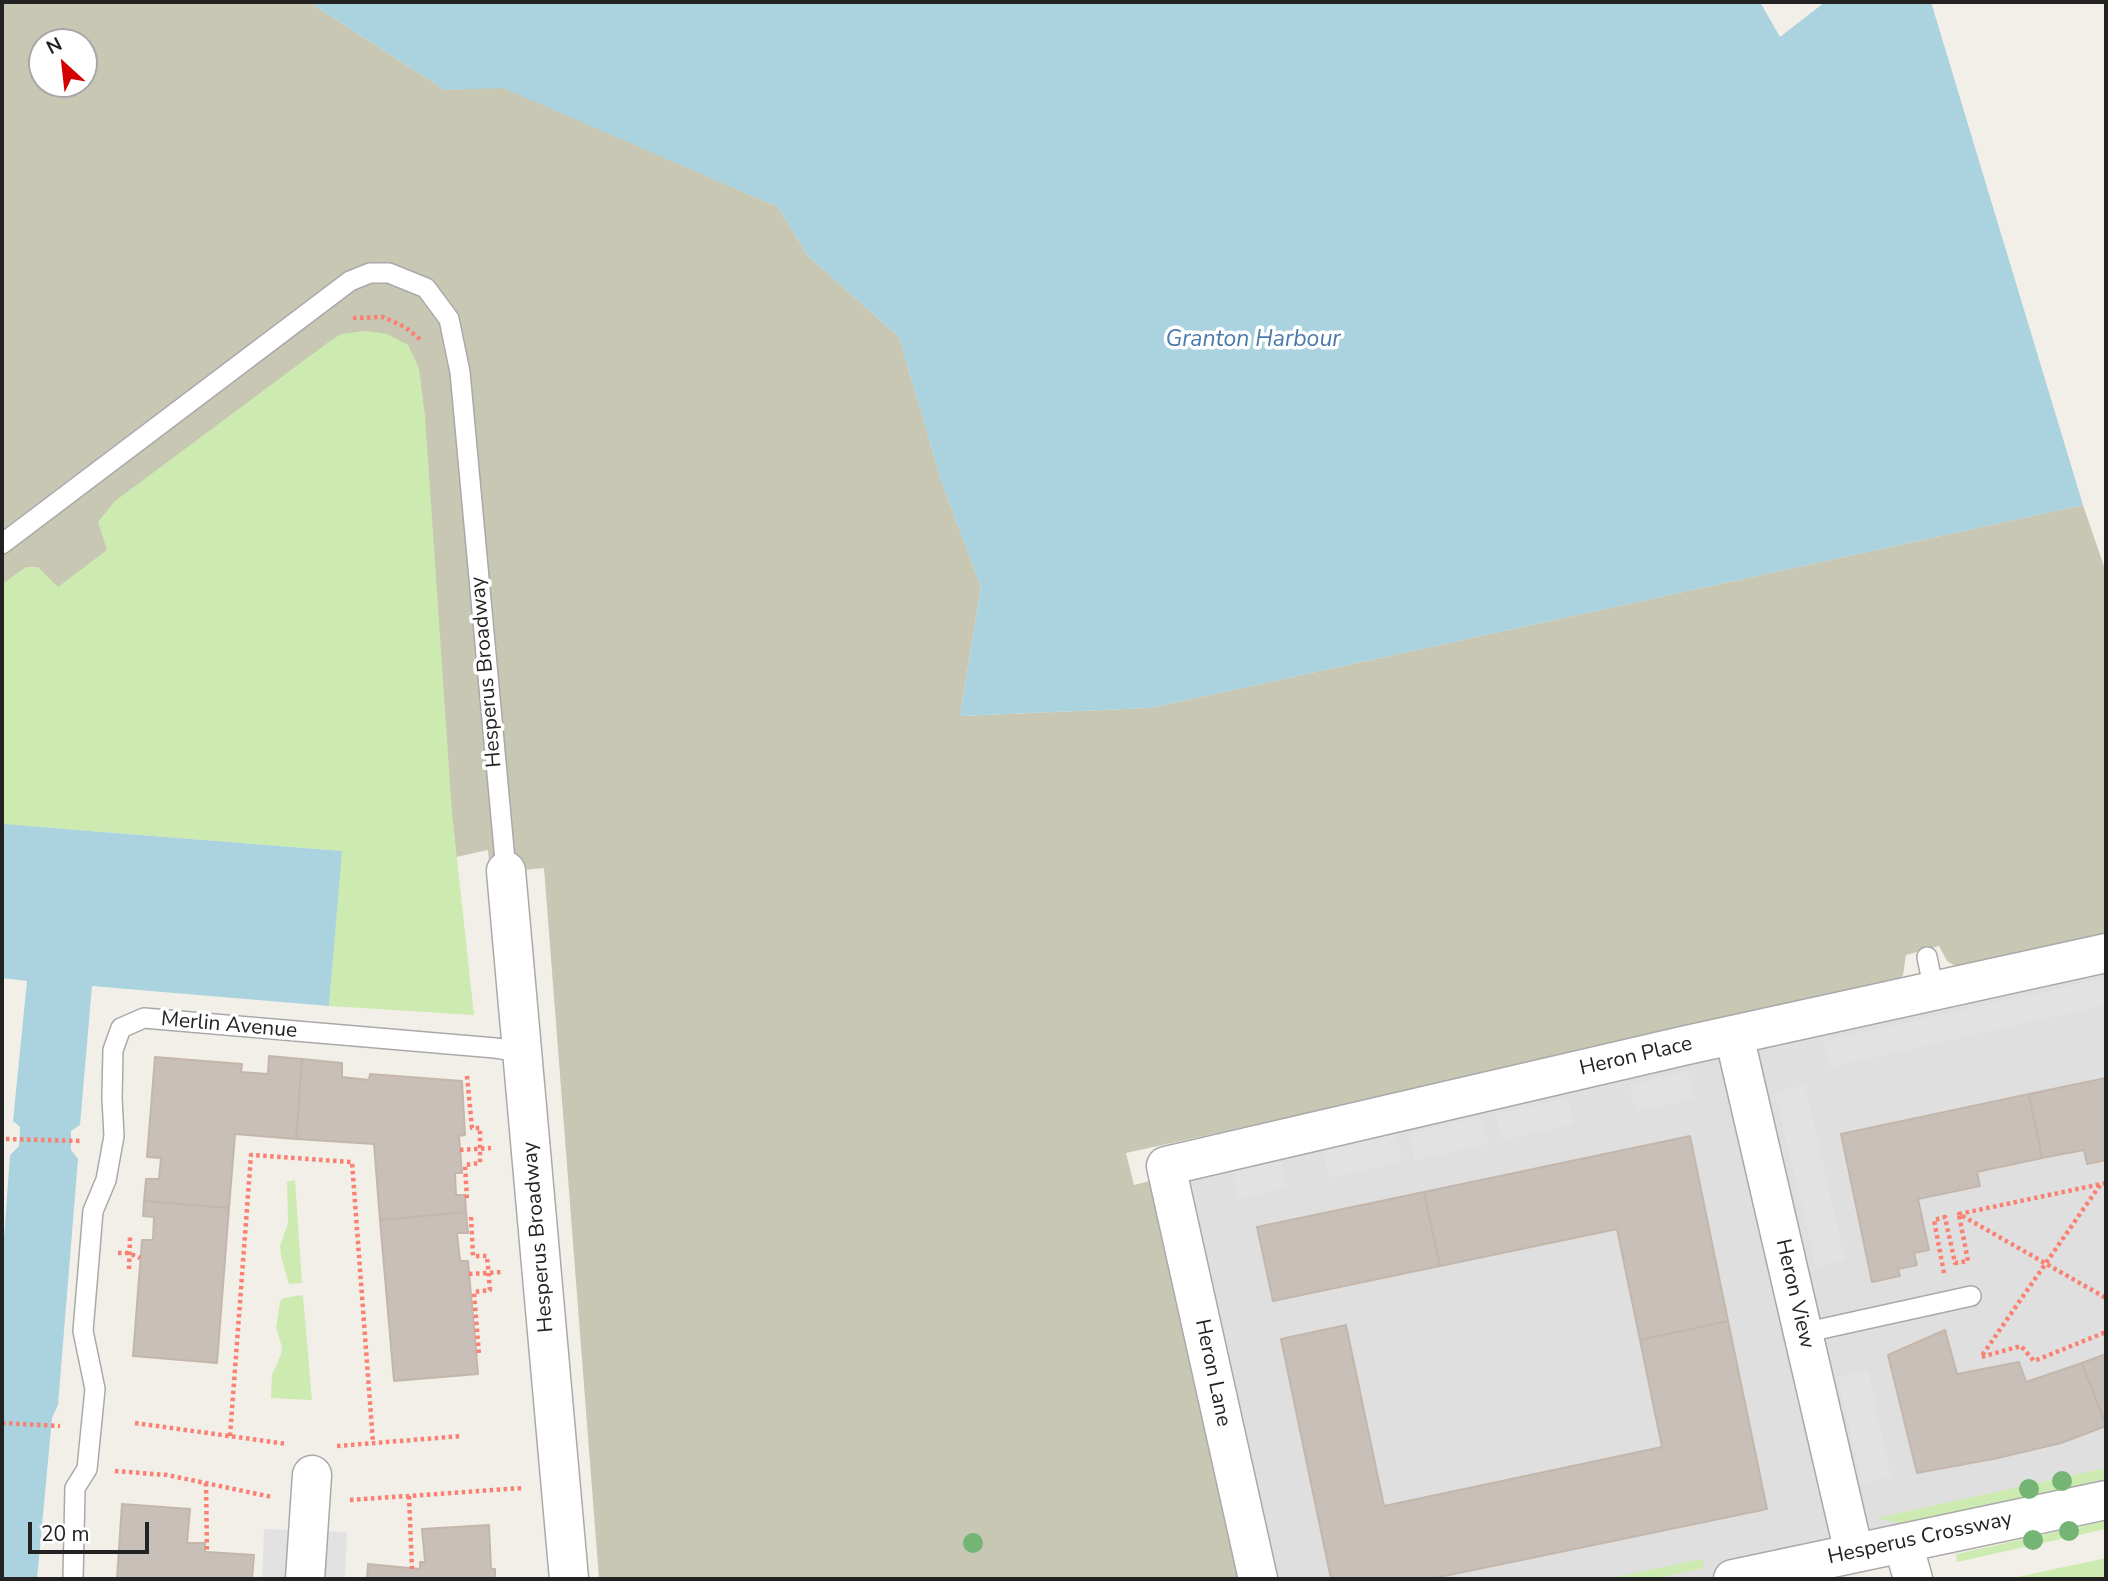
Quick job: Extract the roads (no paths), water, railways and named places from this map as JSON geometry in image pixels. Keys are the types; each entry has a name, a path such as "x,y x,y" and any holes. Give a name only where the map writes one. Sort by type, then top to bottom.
{"street":[{"name":"Hesperus Broadway","path":"506,872 569,1579"},
{"name":"Heron Place","path":"1166,1166 1734,1035 1931,974 2106,953"},
{"name":"Heron View","path":"1734,1035 1854,1553"},
{"name":"Heron Lane","path":"1166,1166 1258,1579"},
{"path":"304,1579 312,1475"},
{"name":"Hesperus Crossway","path":"1733,1579 2106,1500"},
{"path":"1903,1543 1913,1579"}],"lane":[{"name":"Hesperus Broadway","path":"2,544 351,281 370,273 389,273 426,288 449,318 460,372 506,872"},
{"name":"Merlin Avenue","path":"73,1579 75,1488 87,1469 95,1389 83,1331 93,1211 106,1180 114,1136 113,1050 121,1028 144,1018 522,1052"},
{"path":"1803,1333 1971,1296"}],"water":[{"name":"Granton Harbour","path":"309,2 1760,2 1780,37 1825,2 1931,2 2083,505 1150,708 960,716 981,587 942,483 899,337 808,256 778,207 503,88 445,90"},
{"path":"2,824 342,851 329,1006 92,986 80,1125 71,1131 71,1150 78,1159 58,1405 52,1418 37,1579 2,1579 2,1266 10,1155 19,1146 20,1127 13,1121 27,981 2,978"}]}
